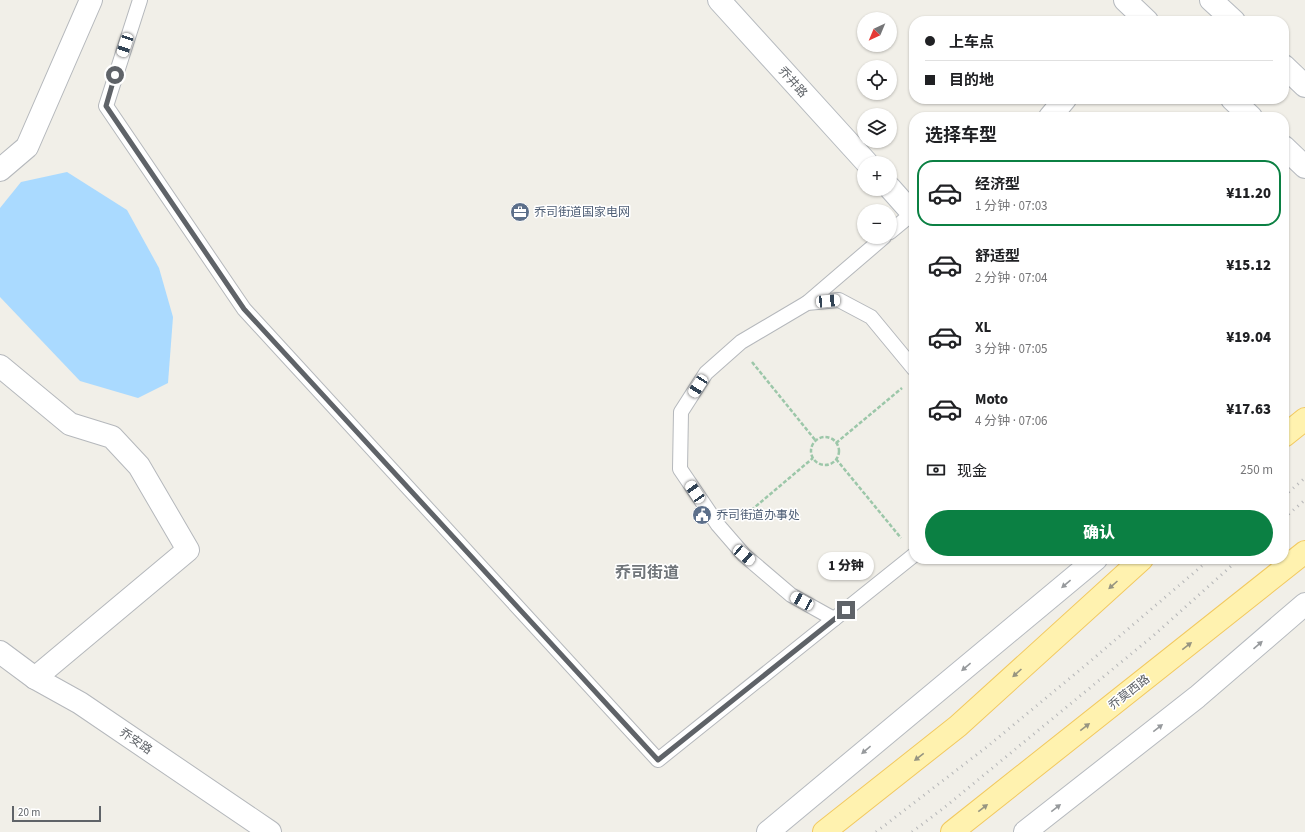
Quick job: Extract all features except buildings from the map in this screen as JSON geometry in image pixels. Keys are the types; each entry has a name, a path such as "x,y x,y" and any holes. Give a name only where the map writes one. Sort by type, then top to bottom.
{"main road":[{"path":"1289,432 1305,419"},
{"name":"乔莫西路","path":"952,832 1305,552"},
{"path":"824,832 958,726 1136,564"}],"street":[{"path":"0,170 27,147 91,0"},
{"name":"乔井路","path":"720,0 861,156"},
{"path":"1211,0 1229,16"},
{"path":"1289,70 1304,84"},
{"path":"1054,112 1061,104"},
{"path":"1237,104 1246,112"},
{"path":"1289,152 1305,167"},
{"path":"897,196 909,209"},
{"path":"0,366 70,424 112,438 139,466 188,550 35,678"},
{"path":"768,832 1090,564"},
{"path":"1025,832 1198,697 1305,604"},
{"name":"乔安路","path":"0,652 35,678 80,703 270,832"}],"lane":[{"path":"140,0 106,106 239,303 426,509 658,760 909,559"},
{"path":"897,227 909,217"},
{"path":"834,619 791,595 744,555 718,525 680,469 681,412 706,373 742,342 807,303 876,244"},
{"path":"807,303 840,300 871,316 909,363"}],"path":[{"path":"742,342 748,357 816,441"},
{"path":"836,443 908,383"},
{"path":"828,437 836,443 839,451 833,462 825,465 820,464 814,458 811,449 819,438 828,437"},
{"path":"726,534 730,528 814,458"},
{"path":"836,459 906,544"}],"water":[{"path":"67,172 127,210 159,268 173,317 168,383 138,398 80,381 0,297 0,208 21,182"}],"railway":[{"path":"1289,492 1305,478"},
{"path":"1289,514 1305,500"},
{"path":"876,832 988,746 1204,564"},
{"path":"912,832 945,807 1153,636 1233,564"}],"place":[{"name":"乔司街道国家电网","path":"520,212"},
{"name":"乔司街道办事处","path":"702,515"}],"district":[{"name":"乔司街道","path":"647,572"}],"route":[{"path":"115,75 106,106 244,309 658,760 846,610"}]}
